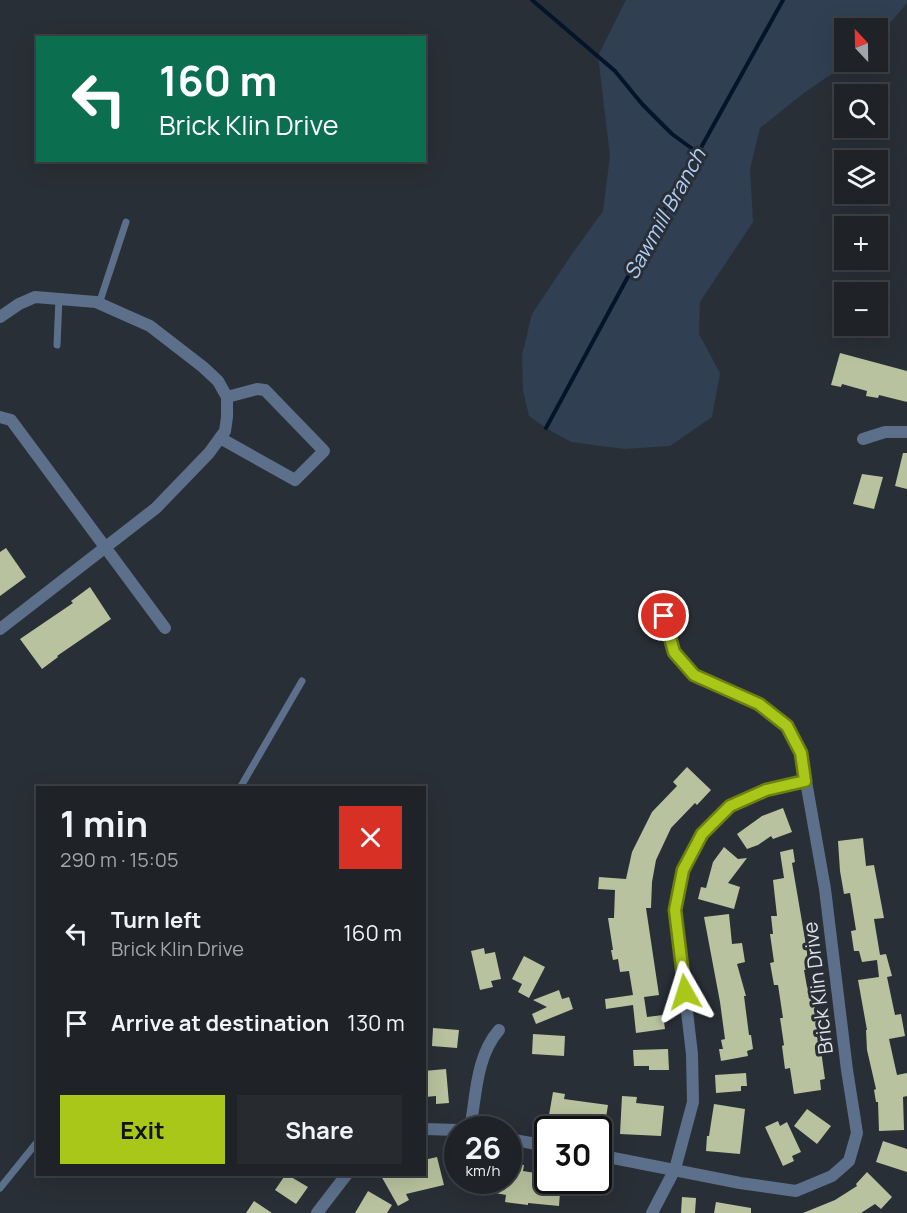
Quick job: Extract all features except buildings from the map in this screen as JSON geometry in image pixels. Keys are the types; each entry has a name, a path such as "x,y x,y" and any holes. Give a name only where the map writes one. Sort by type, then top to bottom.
{"street":[{"path":"0,317 35,297 99,303 150,326 218,381 227,397 225,430 220,438 209,453 156,508 0,629"},
{"path":"220,438 295,480 324,451 265,390 257,389 227,397"},
{"path":"0,417 11,420 165,628"},
{"path":"863,438 885,432 907,432"},
{"name":"Brick Klin Drive","path":"612,1158 740,1183 796,1191 832,1176 849,1161 857,1133 847,1071 825,889 801,753 787,726 759,704 694,675 674,652 664,616"},
{"path":"652,1213 675,1169 693,1102 692,1053 675,910 683,870 702,834 730,806 766,790 805,781"},
{"path":"472,1116 483,1053 489,1041 499,1030"},
{"path":"426,1129 444,1130"},
{"path":"317,1213 345,1176"}],"lane":[{"path":"99,303 126,222"},
{"path":"57,345 59,298"},
{"path":"241,786 302,681"},
{"path":"0,1188 36,1143"}],"shaded area":[{"path":"626,0 907,0 907,3 888,25 888,18 834,18 835,72 805,92 760,128 750,169 753,222 700,302 699,334 720,373 712,417 670,446 624,449 571,442 529,416 523,390 522,355 532,314 603,211 610,156 598,56"}],"waterway":[{"path":"532,0 615,71 642,104 672,134 698,153"},
{"name":"Sawmill Branch","path":"546,428 663,212 783,0"}],"route":[{"path":"664,616 674,652 694,675 759,704 787,726 801,753 805,781 766,790 730,806 702,834 683,870 675,910 685,992"}]}
